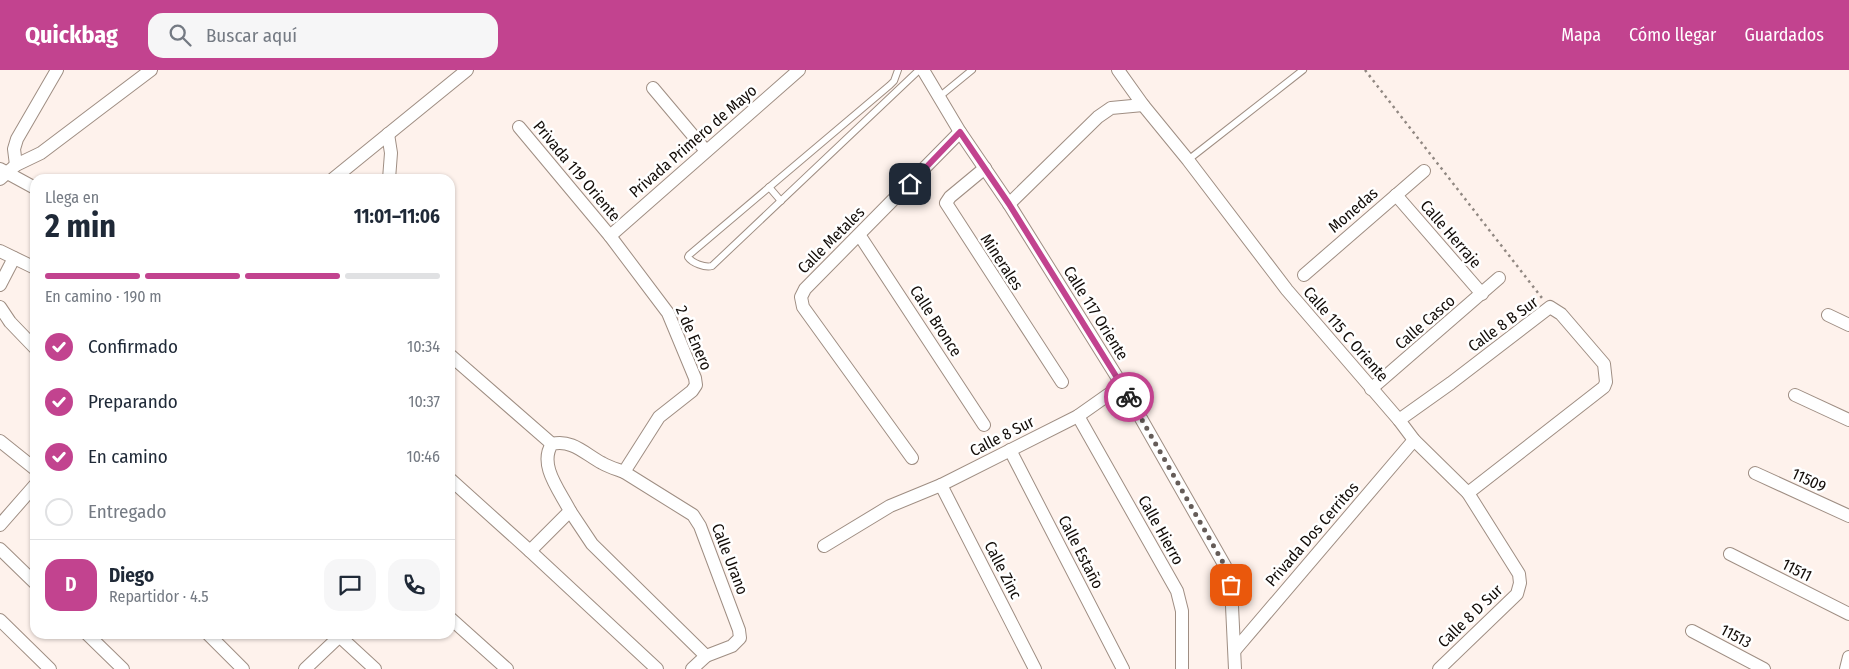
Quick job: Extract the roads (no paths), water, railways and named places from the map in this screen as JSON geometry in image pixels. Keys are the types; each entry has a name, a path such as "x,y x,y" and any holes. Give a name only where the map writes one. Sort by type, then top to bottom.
{"street":[{"path":"5,171 41,153 151,70"},
{"path":"339,174 467,70"},
{"name":"Privada Primero de Mayo","path":"610,236 798,70"},
{"name":"Calle 117 Oriente","path":"923,70 960,132 1009,204 1122,385 1225,566 1231,585 1235,669"},
{"name":"Calle 115 C Oriente","path":"1120,71 1143,105 1188,160 1286,290 1399,420 1414,440 1468,493 1519,574 1520,583"},
{"path":"5,171 17,139 52,72"},
{"path":"653,88 706,151"},
{"path":"1009,204 1098,117 1111,108 1143,105"},
{"name":"Privada 119 Oriente","path":"519,127 610,236"},
{"name":"Calle Metales","path":"912,458 803,307 801,297 805,290 960,132"},
{"path":"388,134 391,153 389,174"},
{"name":"Minerales","path":"985,168 950,197 946,204 1062,382"},
{"path":"5,171 30,185"},
{"name":"Monedas","path":"1304,275 1424,171"},
{"name":"Calle Herraje","path":"1396,195 1482,294"},
{"name":"2 de Enero","path":"610,236 668,313 695,378 696,385 692,391 659,417 624,472"},
{"name":"Calle Bronce","path":"860,236 984,425"},
{"path":"0,251 30,266"},
{"path":"0,285 14,258"},
{"name":"Calle Casco","path":"1371,389 1500,278"},
{"path":"0,307 10,322 30,343"},
{"name":"Calle 8 B Sur","path":"1399,420 1451,383 1550,307 1561,314 1604,364 1606,382 1604,387 1468,493"},
{"path":"1828,315 1849,325"},
{"path":"455,359 552,444"},
{"name":"Calle 8 Sur","path":"824,546 890,506 941,485 1078,416 1122,385"},
{"path":"1796,395 1849,420"},
{"name":"Calle Hierro","path":"1078,416 1177,592 1182,611 1182,669"},
{"path":"0,440 30,465"},
{"name":"Privada Dos Cerritos","path":"1235,650 1414,440"},
{"path":"624,472 602,464 572,445 560,442 552,444 547,451 546,462 549,470 570,510 592,544 706,656"},
{"name":"Calle Estaño","path":"1010,450 1123,669"},
{"name":"Calle Urano","path":"624,472 692,515 700,526 739,630 740,638 732,646 706,656 692,669"},
{"name":"11509","path":"1755,473 1849,516"},
{"path":"455,484 657,669"},
{"name":"Calle Zinc","path":"941,485 1035,669"},
{"path":"0,525 30,491"},
{"path":"530,551 570,510"},
{"path":"0,550 30,579"},
{"name":"11511","path":"1730,554 1849,614"},
{"name":"Calle 8 D Sur","path":"1439,669 1517,594 1520,583"},
{"path":"0,620 50,669"},
{"path":"455,623 506,669"},
{"name":"11513","path":"1692,631 1764,669"},
{"path":"92,639 123,669"},
{"path":"213,639 243,669"},
{"path":"305,669 335,639"},
{"path":"343,639 375,669"},
{"path":"1846,669 1849,656"}],"lane":[{"path":"898,70 890,86 689,255 690,260 705,267 712,266 919,70"},
{"path":"939,97 972,70"},
{"path":"1188,160 1303,70"},
{"path":"837,130 845,140"},
{"path":"770,187 781,201"}]}
